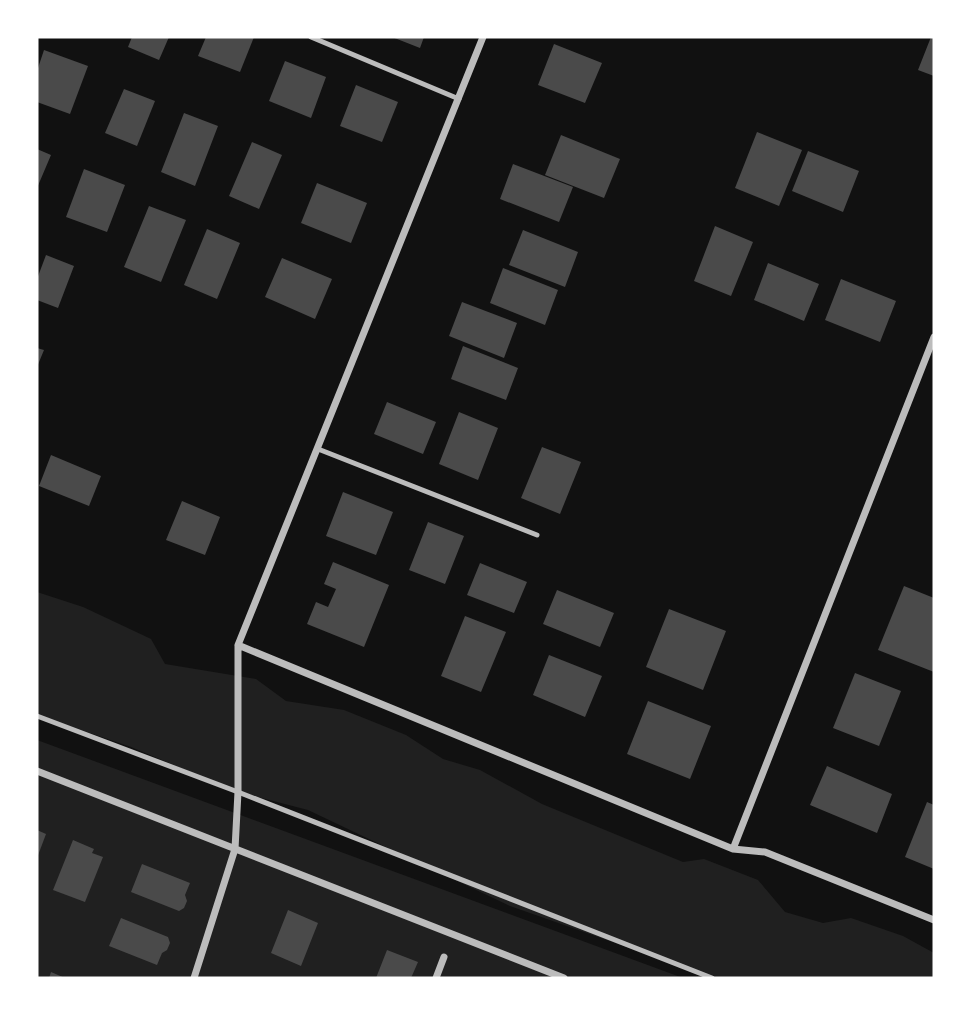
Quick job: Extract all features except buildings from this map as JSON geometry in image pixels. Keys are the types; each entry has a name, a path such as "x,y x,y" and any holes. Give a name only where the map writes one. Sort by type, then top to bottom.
{"street":[{"path":"195,976 235,849 238,792 238,645 484,37"},
{"path":"733,849 934,337"},
{"path":"238,645 733,849 765,852 934,920"},
{"path":"37,771 564,978"},
{"path":"436,978 444,957"}],"lane":[{"path":"311,37 459,99"},
{"path":"318,449 537,535"},
{"path":"37,716 712,978"}],"shaded area":[{"path":"37,592 83,607 151,639 165,664 256,679 286,701 344,710 406,735 443,759 480,770 542,804 644,846 683,862 704,859 758,880 785,912 823,923 851,918 903,936 934,953 934,978 715,978 510,906 308,810 238,792 131,747 37,715"},
{"path":"37,740 683,978 37,978"}]}
